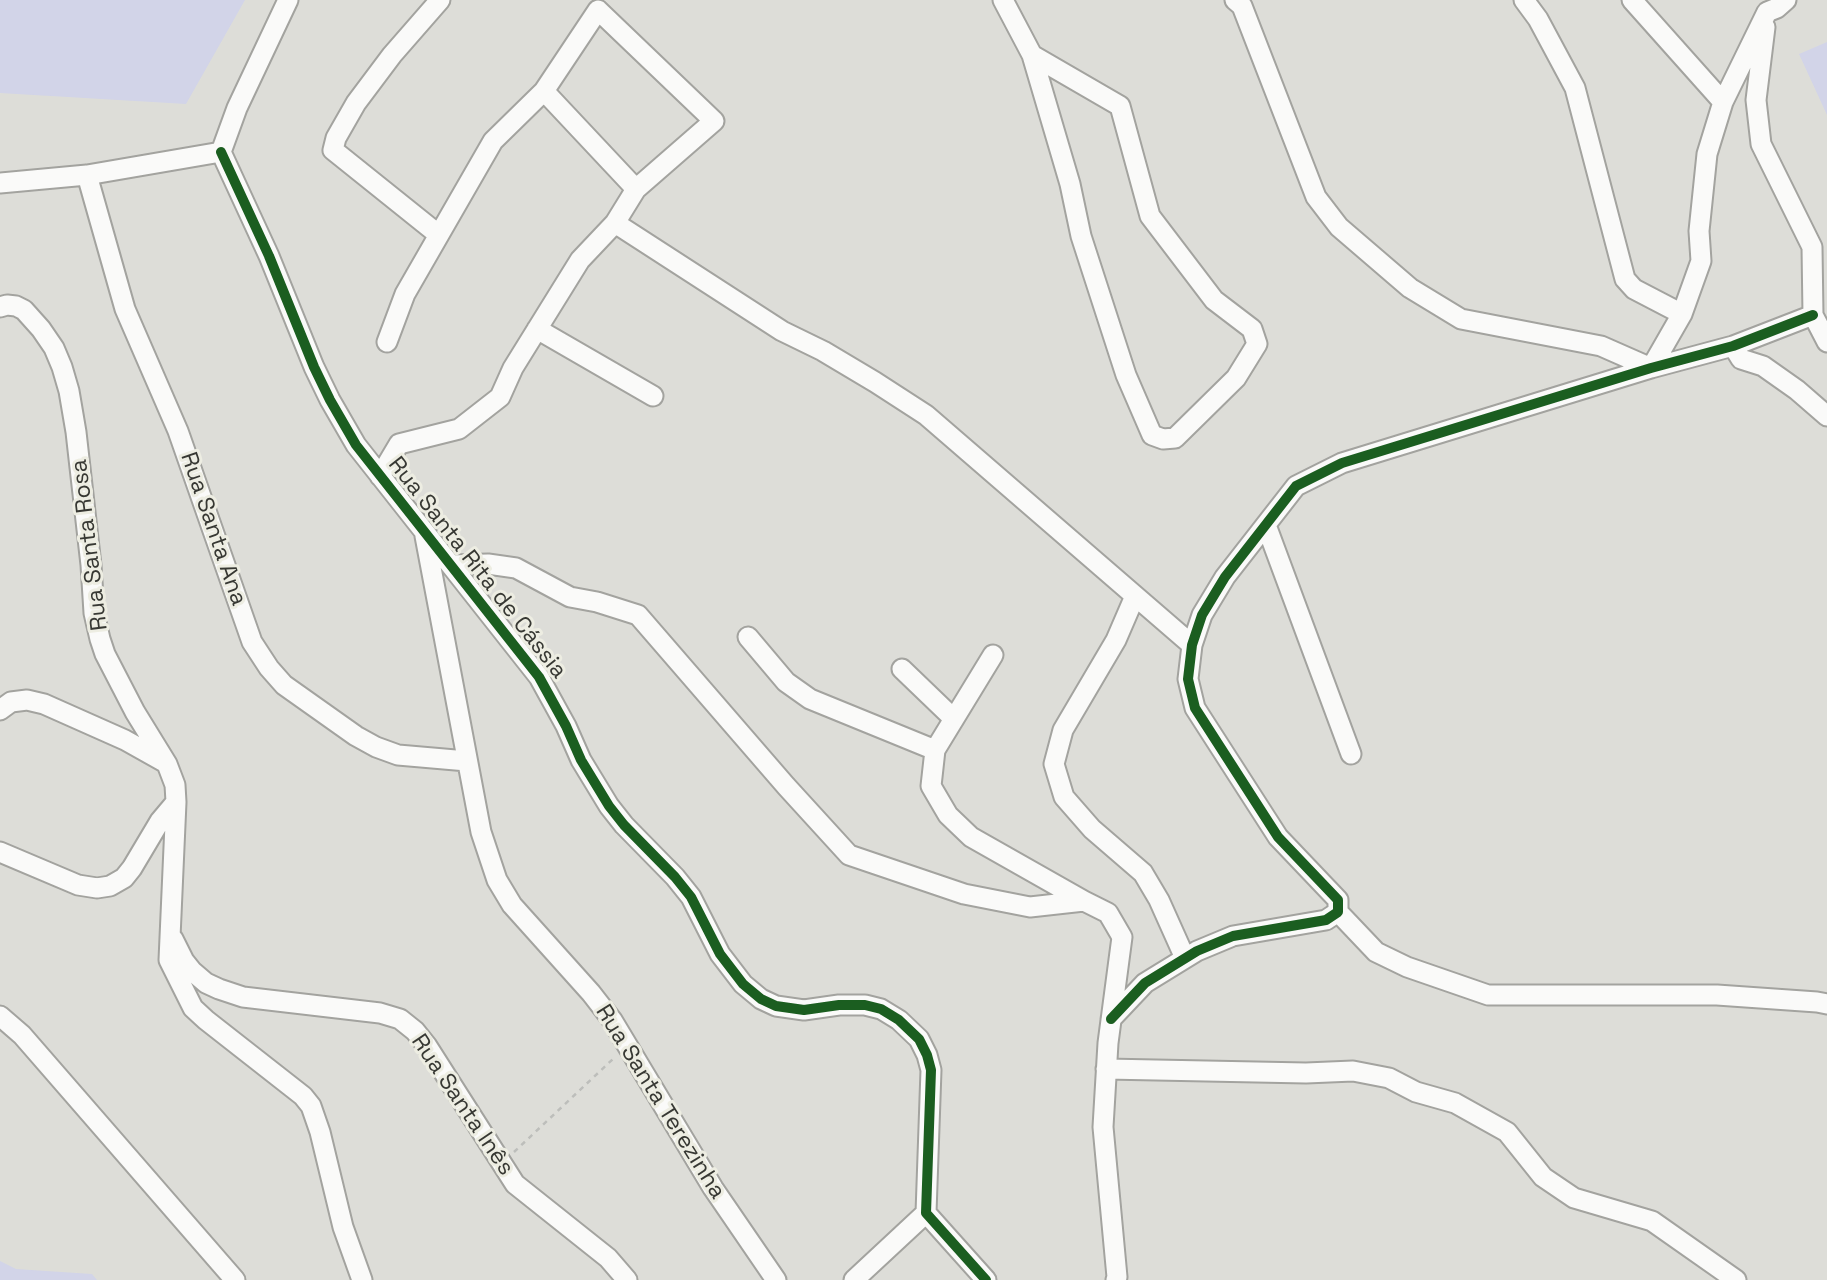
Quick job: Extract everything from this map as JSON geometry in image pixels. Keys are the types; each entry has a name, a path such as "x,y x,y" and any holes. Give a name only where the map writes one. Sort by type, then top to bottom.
{"street":[{"path":"0,183 87,174 221,152 237,108 288,0"},
{"path":"439,236 333,150 336,138 356,103 392,55 440,0"},
{"path":"1003,0 1032,55 1070,184 1081,236 1126,375 1152,435 1163,439 1175,438 1236,378 1257,344 1252,329 1214,300 1150,216 1120,106 1032,55"},
{"path":"1235,0 1242,6 1317,197 1339,227 1410,288 1461,319 1601,346 1651,368"},
{"path":"1524,0 1538,19 1575,88 1625,279 1634,289 1682,314"},
{"path":"1632,0 1723,102"},
{"path":"1768,6 1777,8 1786,0"},
{"path":"380,476 399,444 459,429 500,397 513,368 580,260 615,223 636,189 714,121 603,5 544,92 493,141 405,294 387,342"},
{"path":"1651,368 1682,314 1700,261 1699,231 1707,155 1723,102 1768,6"},
{"path":"1768,6 1756,100 1761,144 1812,247 1814,315 1827,342"},
{"path":"544,92 636,189"},
{"name":"Rua Santa Rita de Cássia","path":"221,152 269,256 314,367 356,445 539,677 581,760 609,806 691,897 720,954 743,984 761,999 776,1006 804,1010 839,1005 866,1005 881,1009 900,1020 919,1039 931,1070 926,1213"},
{"name":"Rua Santa Ana","path":"87,174 125,309 178,431 252,642 284,685 356,736 398,755 467,761"},
{"path":"615,223 782,331 854,369 926,415 1192,645"},
{"name":"Rua Santa Rosa","path":"0,307 16,306 24,310 54,348 62,367 76,432 94,613 100,639 135,712 167,764 175,785 169,960 192,1008 303,1096 311,1106 343,1227 362,1280"},
{"path":"1814,315 1733,346 1651,368 1342,463 1296,486 1225,576 1202,615 1192,645 1188,679 1195,708 1278,837 1338,901 1338,912 1376,952 1407,967 1488,995 1717,995 1827,1003"},
{"path":"537,329 653,396"},
{"path":"1733,346 1741,359 1763,366 1827,416"},
{"path":"1266,525 1351,754"},
{"name":"Rua Santa Terezinha","path":"425,531 486,853 503,890 512,905 612,1020 713,1188 776,1280"},
{"path":"451,565 488,564 516,568 570,597 638,615 777,777 849,855 964,894 1030,907 1084,901"},
{"path":"1135,596 1116,640 1063,730 1054,764 1064,797 1092,829 1143,873 1159,900 1185,958"},
{"path":"748,637 786,682 810,699 935,750"},
{"path":"993,654 935,750 931,786 948,815 971,836 1108,913 1122,937 1111,1019 1103,1127 1116,1280"},
{"path":"902,669 954,719"},
{"path":"0,710 11,702 27,700 44,704 125,740 167,764"},
{"path":"0,852 79,885 97,888 110,886 124,878 132,868 160,821 176,802"},
{"path":"1111,1019 1145,983 1197,951 1233,936 1326,920 1338,912"},
{"name":"Rua Santa Inês","path":"169,931 192,971 206,983 219,989 243,997 380,1013 400,1019 428,1046 515,1184 608,1258 627,1280"},
{"path":"0,1016 22,1035 235,1280"},
{"path":"1106,1069 1283,1073 1353,1071 1389,1078 1416,1092 1455,1103 1507,1132 1543,1177 1574,1198 1652,1221 1736,1280"},
{"path":"854,1280 926,1213 986,1280"}],"path":[{"path":"502,1163 627,1046"}],"shaded area":[{"path":"0,0 245,0 186,104 0,93"},
{"path":"1827,42 1827,115 1799,54"},
{"path":"0,1261 16,1269 92,1274 97,1280 0,1280"}],"cycle path":[{"path":"221,152 269,256 314,367 356,445 539,677 581,760 609,806 691,897 720,954 743,984 761,999 776,1006 804,1010 839,1005 865,1005 881,1009 899,1020 919,1039 931,1070 926,1213 986,1280"},
{"path":"1111,1019 1145,983 1197,951 1233,936 1326,920 1338,912 1338,900 1278,837 1195,708 1188,679 1192,645 1202,615 1225,577 1296,486 1342,463 1651,368 1733,346 1813,315"}]}
